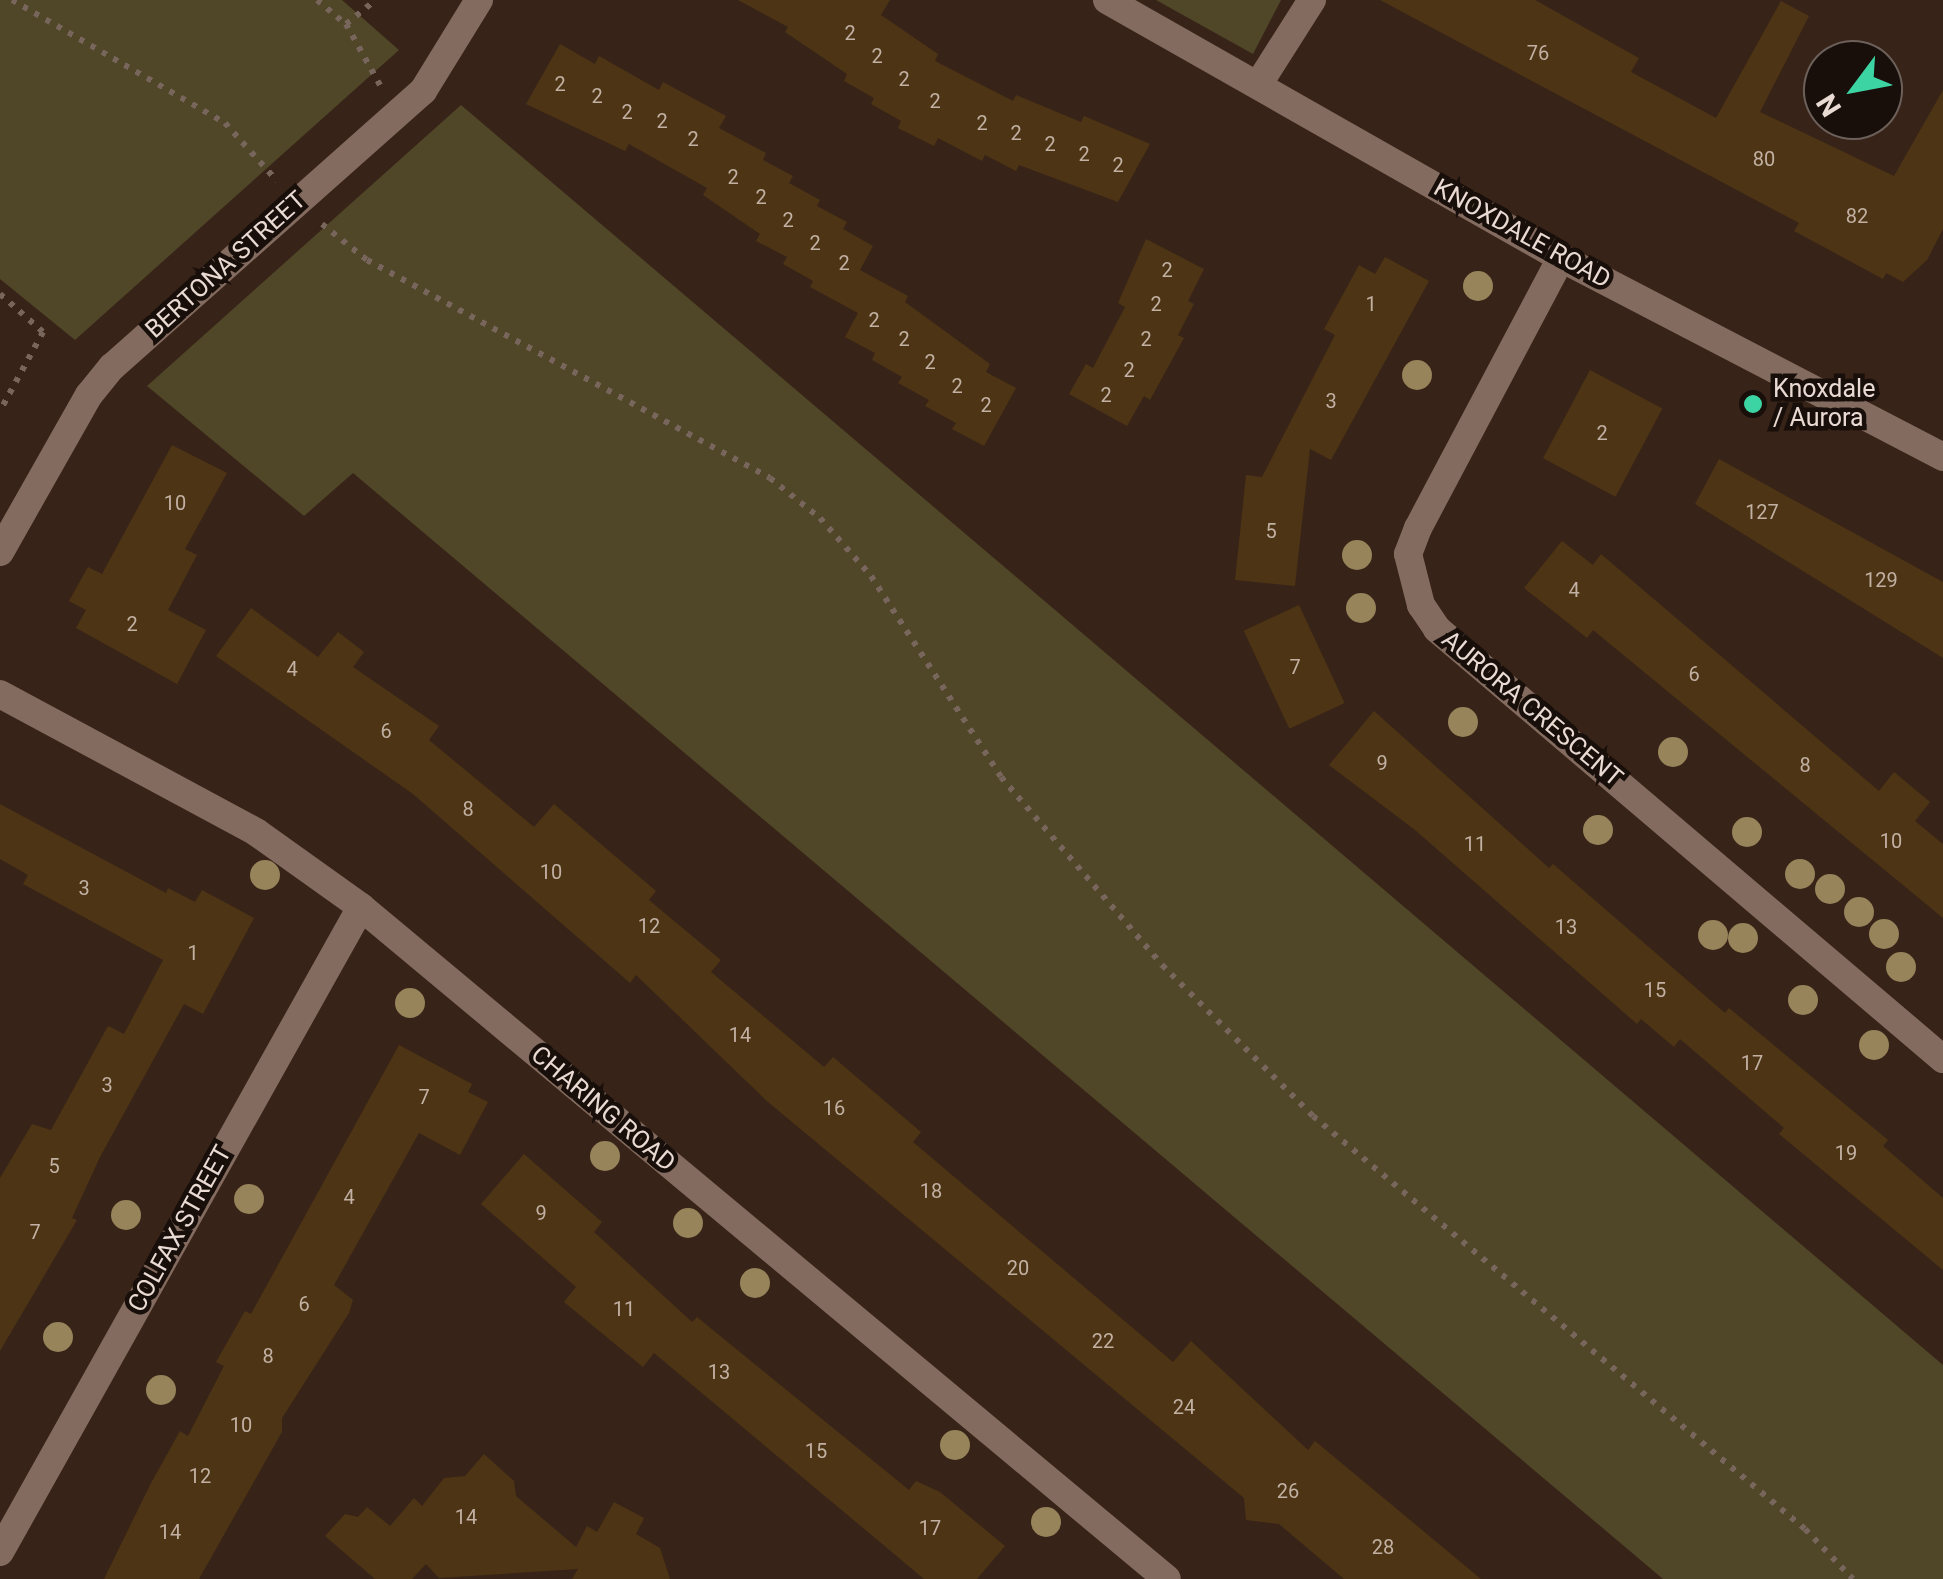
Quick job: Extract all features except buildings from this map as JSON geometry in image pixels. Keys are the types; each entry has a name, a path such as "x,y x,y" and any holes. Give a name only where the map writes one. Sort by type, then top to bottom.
{"street":[{"name":"BERTONA STREET","path":"0,552 88,395 112,367 423,92 479,0"},
{"name":"KNOXDALE ROAD","path":"1107,0 1561,258 1939,447"},
{"path":"1258,85 1312,0"},
{"name":"AURORA CRESCENT","path":"1561,258 1418,528 1408,554 1421,606 1437,628 1943,1059"},
{"name":"CHARING ROAD","path":"0,694 256,832 360,907 1167,1579"},
{"name":"COLFAX STREET","path":"0,1552 360,907"}],"path":[{"path":"12,0 225,123 297,202 367,260 770,478 820,518 871,576 1001,777 1162,965 1313,1116 1804,1529 1852,1579"},
{"path":"317,0 346,24 398,116"},
{"path":"346,24 376,0"},
{"path":"0,294 43,332 0,410"}],"shaded area":[{"path":"0,0 342,0 399,50 75,340 0,279"},
{"path":"1156,0 1281,0 1253,54"},
{"path":"461,105 1943,1365 1943,1579 1663,1579 353,473 304,516 147,386"}],"place":[{"name":"Knoxdale / Aurora","path":"1753,404"}]}
